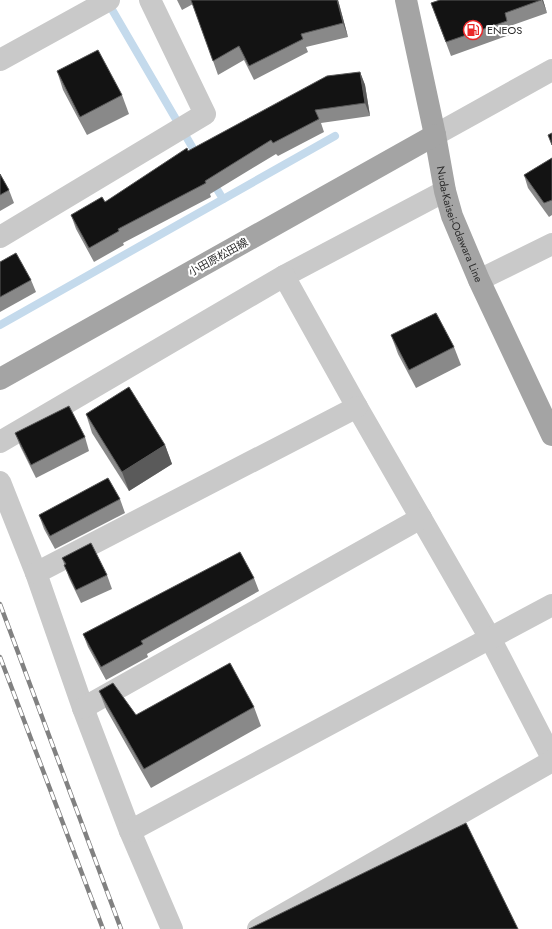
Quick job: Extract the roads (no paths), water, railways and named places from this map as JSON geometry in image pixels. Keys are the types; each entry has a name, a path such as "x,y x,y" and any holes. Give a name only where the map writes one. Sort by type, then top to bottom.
{"main road":[{"name":"Nuda-Kaisei-Odawara Line","path":"406,0 435,135 445,191 452,216 479,280 552,435"},
{"name":"小田原松田線","path":"0,379 435,135"}],"street":[{"path":"0,60 109,0"},
{"path":"0,237 205,114 150,0"},
{"path":"435,135 552,70"},
{"path":"0,442 284,276 445,191"},
{"path":"479,280 552,244"},
{"path":"258,929 552,759 490,638 357,407 284,276"},
{"path":"36,573 357,407"},
{"path":"0,482 36,573 83,708 130,831 172,929"},
{"path":"83,708 421,518"},
{"path":"130,831 552,605"}],"waterway":[{"path":"107,1 198,157"},
{"path":"0,325 335,136"},
{"path":"212,181 223,199"}],"railway":[{"path":"0,604 121,929"},
{"path":"0,657 103,929"}],"place":[{"name":"ENEOS","path":"473,30"}]}
